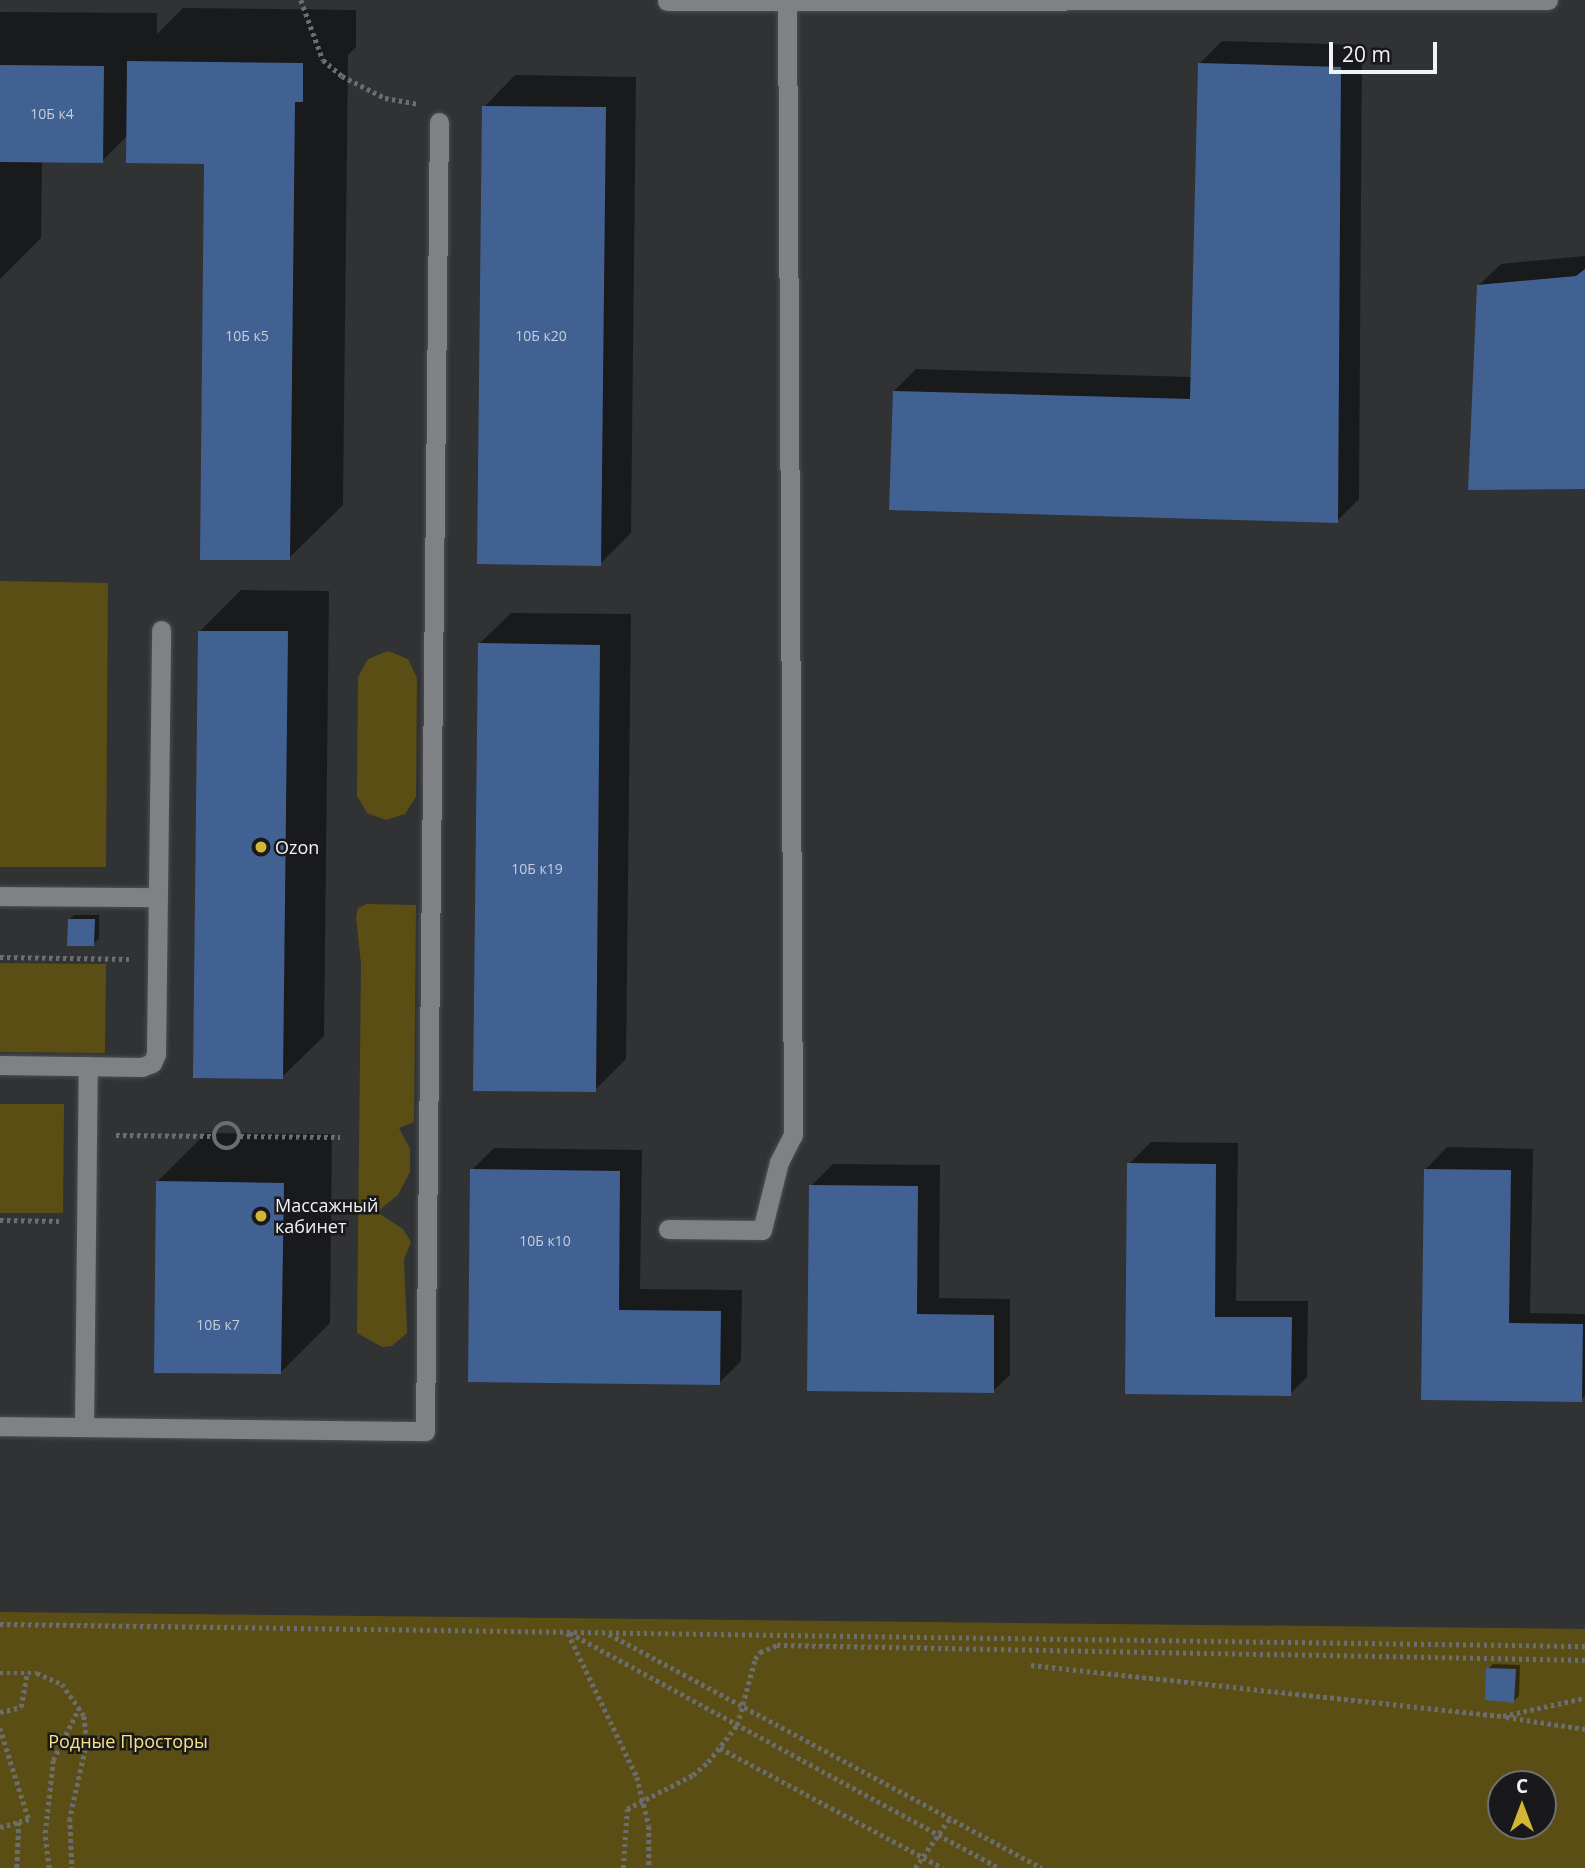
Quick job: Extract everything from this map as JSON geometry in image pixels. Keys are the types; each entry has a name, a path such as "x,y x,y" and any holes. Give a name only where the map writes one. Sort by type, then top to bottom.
{"lane":[{"path":"667,1 1548,0"},
{"path":"668,1228 762,1230 779,1161 793,1135 787,2"},
{"path":"0,1426 425,1431 439,122"},
{"path":"0,1065 142,1067 152,1063 158,959 161,630"},
{"path":"0,896 158,897"},
{"path":"84,1427 88,1066"}],"path":[{"path":"301,0 323,60 342,76 385,98 421,104 439,122"},
{"path":"0,957 158,959"},
{"path":"213,1136 223,1124 231,1124 240,1136"},
{"path":"87,1135 213,1136"},
{"path":"213,1136 216,1144 231,1150 240,1136"},
{"path":"240,1136 340,1138"},
{"path":"0,1220 86,1221"},
{"path":"0,1624 1585,1646"},
{"path":"568,1632 999,1868"},
{"path":"568,1632 637,1777 649,1826 649,1868"},
{"path":"606,1633 1042,1868"},
{"path":"623,1868 624,1818 627,1809 693,1775 720,1748 737,1725 755,1659 760,1652 777,1645 1585,1660"},
{"path":"1031,1665 1503,1716 1585,1729"},
{"path":"0,1673 27,1673 62,1684 79,1707 87,1742 70,1818 72,1868"},
{"path":"0,1712 21,1707 27,1673"},
{"path":"1503,1716 1585,1698"},
{"path":"49,1868 45,1833 53,1760 79,1707"},
{"path":"0,1728 29,1820 0,1827"},
{"path":"720,1748 943,1868"},
{"path":"915,1868 950,1818"},
{"path":"17,1868 19,1822"}],"green space":[{"path":"0,581 108,583 106,867 0,867"},
{"path":"388,651 408,659 417,678 416,797 405,814 386,820 367,813 357,796 358,677 368,659"},
{"path":"367,904 416,905 414,1122 399,1128 410,1149 410,1172 398,1195 377,1212 403,1229 411,1242 404,1259 407,1333 392,1346 382,1347 357,1333 361,964 356,917 358,908"},
{"path":"0,963 106,964 105,1053 0,1052"},
{"path":"0,1104 64,1104 63,1213 0,1213"},
{"name":"Родные Просторы","path":"0,1612 1585,1629 1585,1868 0,1868"}],"building":[{"path":"127,61 303,63 303,102 295,102 290,560 200,560 204,164 126,163"},
{"path":"1198,63 1341,67 1338,523 889,510 893,391 1190,399"},
{"path":"0,65 104,66 103,163 0,162"},
{"path":"482,106 606,107 601,566 477,564"},
{"path":"1585,269 1585,489 1468,490 1477,285 1576,276"},
{"path":"198,631 288,631 283,1079 193,1078"},
{"path":"478,643 600,645 596,1092 473,1091"},
{"path":"68,919 95,919 94,946 67,946"},
{"path":"1127,1163 1216,1164 1215,1317 1292,1317 1291,1396 1125,1394"},
{"path":"470,1169 620,1171 619,1310 721,1311 720,1385 468,1382"},
{"path":"1424,1169 1511,1170 1509,1323 1583,1324 1582,1402 1421,1400"},
{"path":"156,1181 284,1183 281,1374 154,1373"},
{"path":"809,1185 918,1186 917,1314 994,1315 994,1393 807,1391"},
{"path":"1486,1668 1516,1669 1514,1703 1485,1700"}],"place":[{"name":"Ozon","path":"261,847"},
{"name":"Массажный кабинет","path":"261,1216"}]}
